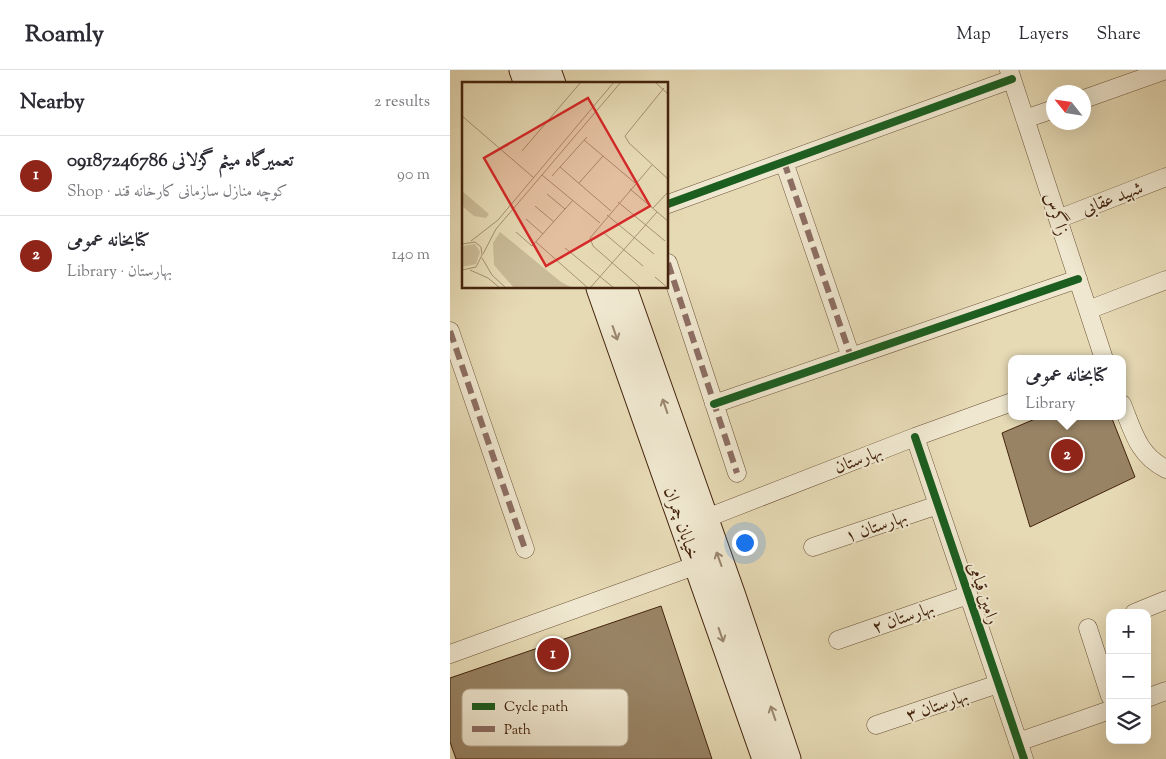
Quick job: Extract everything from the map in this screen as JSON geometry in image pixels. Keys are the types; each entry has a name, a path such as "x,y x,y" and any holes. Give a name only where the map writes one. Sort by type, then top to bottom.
{"main road":[{"path":"522,70 526,82"},
{"path":"548,70 552,82"},
{"name":"خیابان چمران","path":"599,289 697,565 722,599 788,759"},
{"name":"خیابان چمران","path":"624,289 704,519 722,599 765,759"}],"street":[{"path":"1091,97 1166,70"},
{"path":"669,204 784,162 1011,75"},
{"name":"زاگرس","path":"1011,75 1103,355"},
{"path":"1025,119 1046,112"},
{"path":"784,162 851,357"},
{"name":"شهید عقابی","path":"1058,219 1166,177"},
{"path":"669,266 737,473"},
{"path":"714,404 1078,279"},
{"path":"1088,310 1166,280"},
{"path":"450,331 525,549"},
{"name":"بهارستان","path":"704,519 1008,403"},
{"path":"1126,413 1142,451 1154,463 1166,469"},
{"name":"رامین قیامی","path":"916,437 1024,759"},
{"name":"بهارستان ۱","path":"813,547 938,505"},
{"path":"450,654 697,565"},
{"name":"بهارستان ۲","path":"838,640 968,595"},
{"path":"1144,609 1166,600"},
{"path":"1088,628 1106,684"},
{"name":"بهارستان ۳","path":"876,726 998,684"},
{"path":"1151,697 1166,691"},
{"path":"1018,742 1106,711"}],"building":[{"path":"1033,420 1113,420 1135,477 1030,527 1002,433"},
{"path":"661,606 712,759 456,759 450,742 450,678"}],"marked path":[{"path":"784,162 851,357"},
{"path":"669,266 737,473"},
{"path":"450,331 525,549"}],"cycle path":[{"path":"669,204 1012,79"},
{"path":"714,404 1078,279"},
{"path":"915,437 1024,759"}],"place":[{"name":"کتابخانه عمومی","path":"1067,455"},
{"name":"تعمیرگاه میثم گزلانی 09187246786","path":"553,654"}]}
